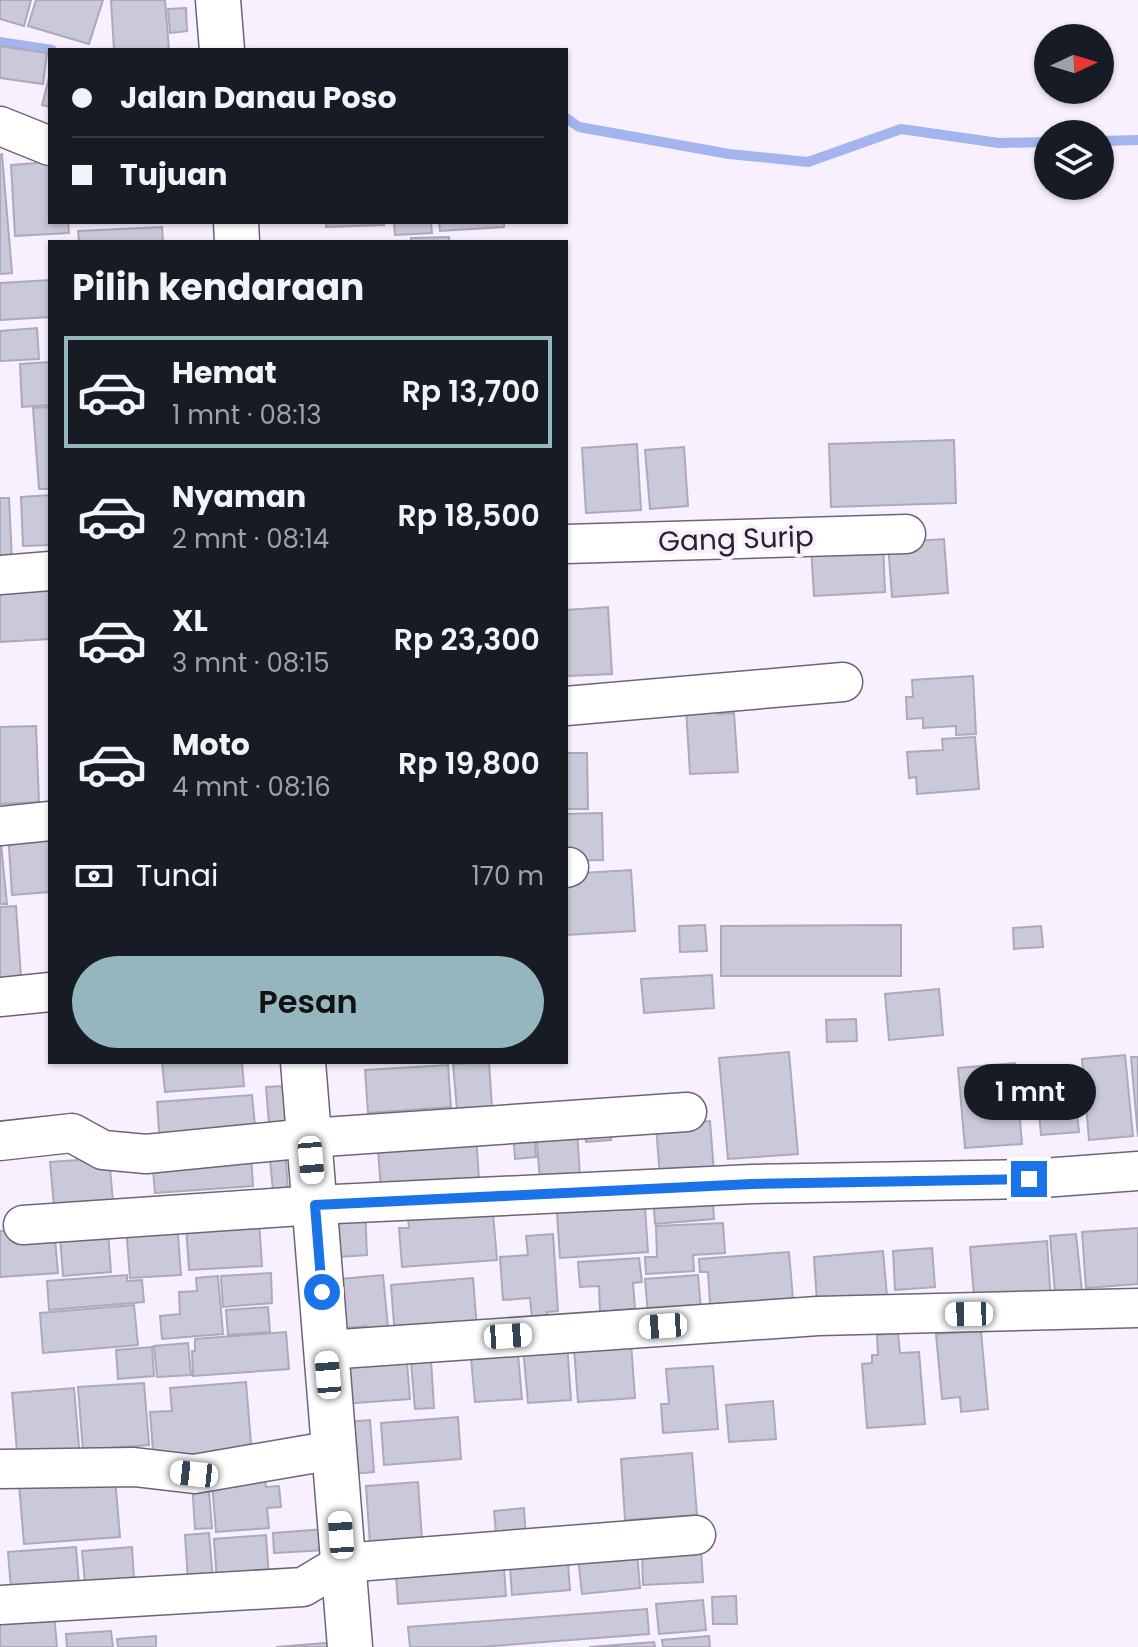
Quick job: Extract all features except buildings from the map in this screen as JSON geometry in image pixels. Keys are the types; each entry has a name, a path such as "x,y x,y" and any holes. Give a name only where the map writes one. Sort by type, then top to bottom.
{"street":[{"path":"218,0 222,48"},
{"path":"0,126 48,145"},
{"name":"Gang Surip","path":"568,544 906,534"},
{"path":"0,575 48,571"},
{"path":"568,706 843,682"},
{"path":"0,826 48,821"},
{"path":"0,997 48,992"},
{"path":"303,1064 350,1647"},
{"path":"0,1141 72,1133 103,1150 146,1154 309,1138 687,1112"},
{"path":"23,1225 315,1205 752,1184 1029,1166 1138,1171"},
{"path":"326,1350 818,1316 1138,1308"},
{"path":"0,1469 134,1467 194,1474 334,1450"},
{"path":"0,1605 303,1587 343,1563 696,1535"}],"waterway":[{"path":"0,42 48,49"},
{"path":"568,119 579,127 729,154 808,162 901,129 999,143 1034,142"},
{"path":"1114,141 1138,140"}],"route":[{"path":"322,1292 315,1205 752,1184 1029,1179"}]}
